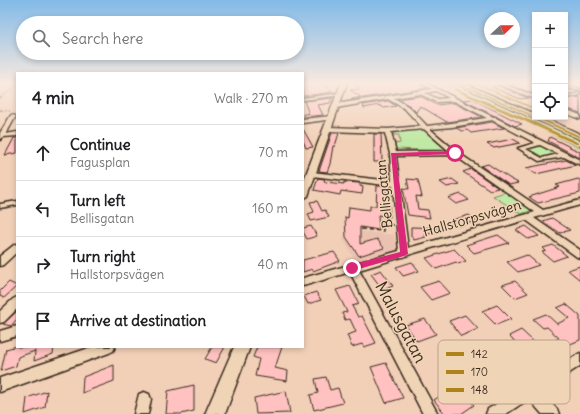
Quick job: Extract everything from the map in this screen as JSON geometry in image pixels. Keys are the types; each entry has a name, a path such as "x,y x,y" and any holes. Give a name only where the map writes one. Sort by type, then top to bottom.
{"street":[{"path":"304,192 312,174 337,102"},
{"path":"336,106 361,102"},
{"path":"397,102 407,108 426,128 455,153 542,213"},
{"path":"462,102 580,163"},
{"path":"502,102 532,115"},
{"path":"505,102 532,115"},
{"path":"568,112 580,117"},
{"path":"0,137 13,114"},
{"path":"304,121 332,118"},
{"path":"328,129 388,131 426,128 494,118"},
{"path":"543,120 580,137"},
{"name":"Bellisgatan","path":"388,131 393,154 404,254"},
{"path":"0,137 16,134"},
{"path":"541,143 521,148 541,160 565,155"},
{"path":"393,154 455,153"},
{"path":"312,174 396,184"},
{"name":"Hallstorpsvägen","path":"304,282 580,202"},
{"path":"0,206 16,203"},
{"path":"528,218 580,255"},
{"path":"0,262 16,248"},
{"name":"Malusgatan","path":"352,268 431,414"},
{"path":"0,318 16,303"},
{"path":"0,336 16,330"},
{"path":"0,385 105,348"},
{"path":"215,414 242,348"},
{"path":"570,365 580,359"},
{"path":"141,414 144,399"},
{"path":"493,414 509,404"},
{"path":"542,404 552,414"}],"path":[{"path":"0,110 13,114"},
{"path":"361,229 383,230 383,224 400,226"}],"shaded area":[{"path":"360,231 394,235 398,251 356,262 342,237 360,238"}],"green space":[{"path":"486,102 497,102 532,118 532,120 536,120 580,140 580,148"},
{"path":"422,129 432,135 429,135 443,144 450,151 395,149 394,144 400,143 399,135 393,135 395,132"},
{"path":"539,145 557,155 542,157 527,149"},
{"path":"505,192 533,210 521,214 493,196"}],"building":[{"path":"305,102 330,102 318,105 323,115 304,117 304,114 309,114"},
{"path":"390,102 396,106 384,108 379,105 364,108 363,105"},
{"path":"404,102 432,102 437,105 454,103 482,117 447,122 420,106 416,112"},
{"path":"468,102 479,102 522,124 515,126"},
{"path":"568,102 580,102 580,113 568,109"},
{"path":"492,122 504,128 471,133 467,130 462,131 456,128"},
{"path":"304,131 313,147 306,148 304,143"},
{"path":"332,133 339,133 335,146 333,146 330,164 327,172 319,171"},
{"path":"374,134 381,134 382,162 374,162"},
{"path":"550,137 580,152 580,158 548,141"},
{"path":"14,138 16,138 16,153 5,155"},
{"path":"513,139 520,143 494,148 487,144"},
{"path":"566,160 576,165 536,174 526,168"},
{"path":"488,164 518,183 509,185 481,166"},
{"path":"471,169 498,188 490,190 463,172"},
{"path":"318,178 324,179 325,182 344,184 344,182 360,183 360,186 363,187 362,194 341,191 340,195 314,190"},
{"path":"407,179 418,180 422,197 416,196 418,209 428,210 430,218 408,215 403,188 409,189"},
{"path":"452,179 459,184 447,187 440,182"},
{"path":"578,179 580,180 580,193 538,203 529,197 560,187 556,185"},
{"path":"377,186 384,186 384,190 386,191 386,205 389,205 390,217 378,215 379,230 360,227 360,244 377,239 384,248 359,256 346,237 345,217 348,218 349,207 370,210 370,206 376,206"},
{"path":"461,194 469,200 456,204 448,198"},
{"path":"317,201 322,211 325,210 329,217 311,221 308,214 314,212 310,202"},
{"path":"469,215 476,221 459,226 452,220"},
{"path":"552,218 570,230 560,233 543,221"},
{"path":"311,226 317,236 307,239 304,234 304,228"},
{"path":"526,226 539,236 528,239 516,230"},
{"path":"411,227 445,229 414,240 411,236"},
{"path":"498,235 509,243 474,253 466,245"},
{"path":"553,245 567,256 553,261 542,252 546,251 543,248"},
{"path":"454,249 466,261 458,264 456,262 436,269 426,258"},
{"path":"334,252 340,261 313,271 312,269 304,272 304,260"},
{"path":"527,255 539,265 518,272 507,262"},
{"path":"412,262 419,271 403,276 396,267"},
{"path":"580,266 580,280 568,270"},
{"path":"381,270 393,286 383,290 371,274"},
{"path":"439,281 450,293 431,300 420,287"},
{"path":"515,281 528,293 515,298 502,285"},
{"path":"9,282 16,286 4,298 0,296 0,291"},
{"path":"350,286 359,304 352,306 358,317 362,316 376,343 364,347 362,344 352,347 347,335 356,332 350,319 345,320 342,313 347,312 336,290"},
{"path":"316,292 321,300 308,304 304,296"},
{"path":"566,304 580,316 580,340 570,344 570,340 555,340 559,338 547,327 543,328 533,319 546,314 557,324 569,318 557,308"},
{"path":"497,305 511,319 496,325 482,311"},
{"path":"16,312 16,320 11,326 3,324"},
{"path":"465,315 478,329 461,336 449,321"},
{"path":"425,319 436,334 417,341 406,325"},
{"path":"521,330 532,340 513,340 509,336"},
{"path":"16,346 16,348 54,348 53,354 34,361 35,351 18,357 16,366 1,371 6,349"},
{"path":"211,348 224,348 216,363 205,359"},
{"path":"257,348 282,348 275,368 288,371 287,381 255,376 259,359 253,357"},
{"path":"386,363 403,398 386,403 371,367"},
{"path":"114,365 114,381 82,393 83,377"},
{"path":"326,377 330,390 338,388 343,403 314,410 310,395 318,393 315,379"},
{"path":"194,385 194,411 181,414 166,414 168,391"},
{"path":"47,391 45,407 25,414 27,398"},
{"path":"286,391 290,413 256,414 254,398"},
{"path":"438,397 438,404 474,405 461,414 445,414 434,400"}],"transit line":[{"name":"170","path":"485,102 532,123"},
{"name":"142","path":"502,102 532,116"},
{"name":"148","path":"520,102 532,108"},
{"name":"142","path":"543,120 580,137"},
{"name":"170","path":"533,123 577,143"}],"route":[{"path":"352,268 404,254 393,154 455,153"}]}
